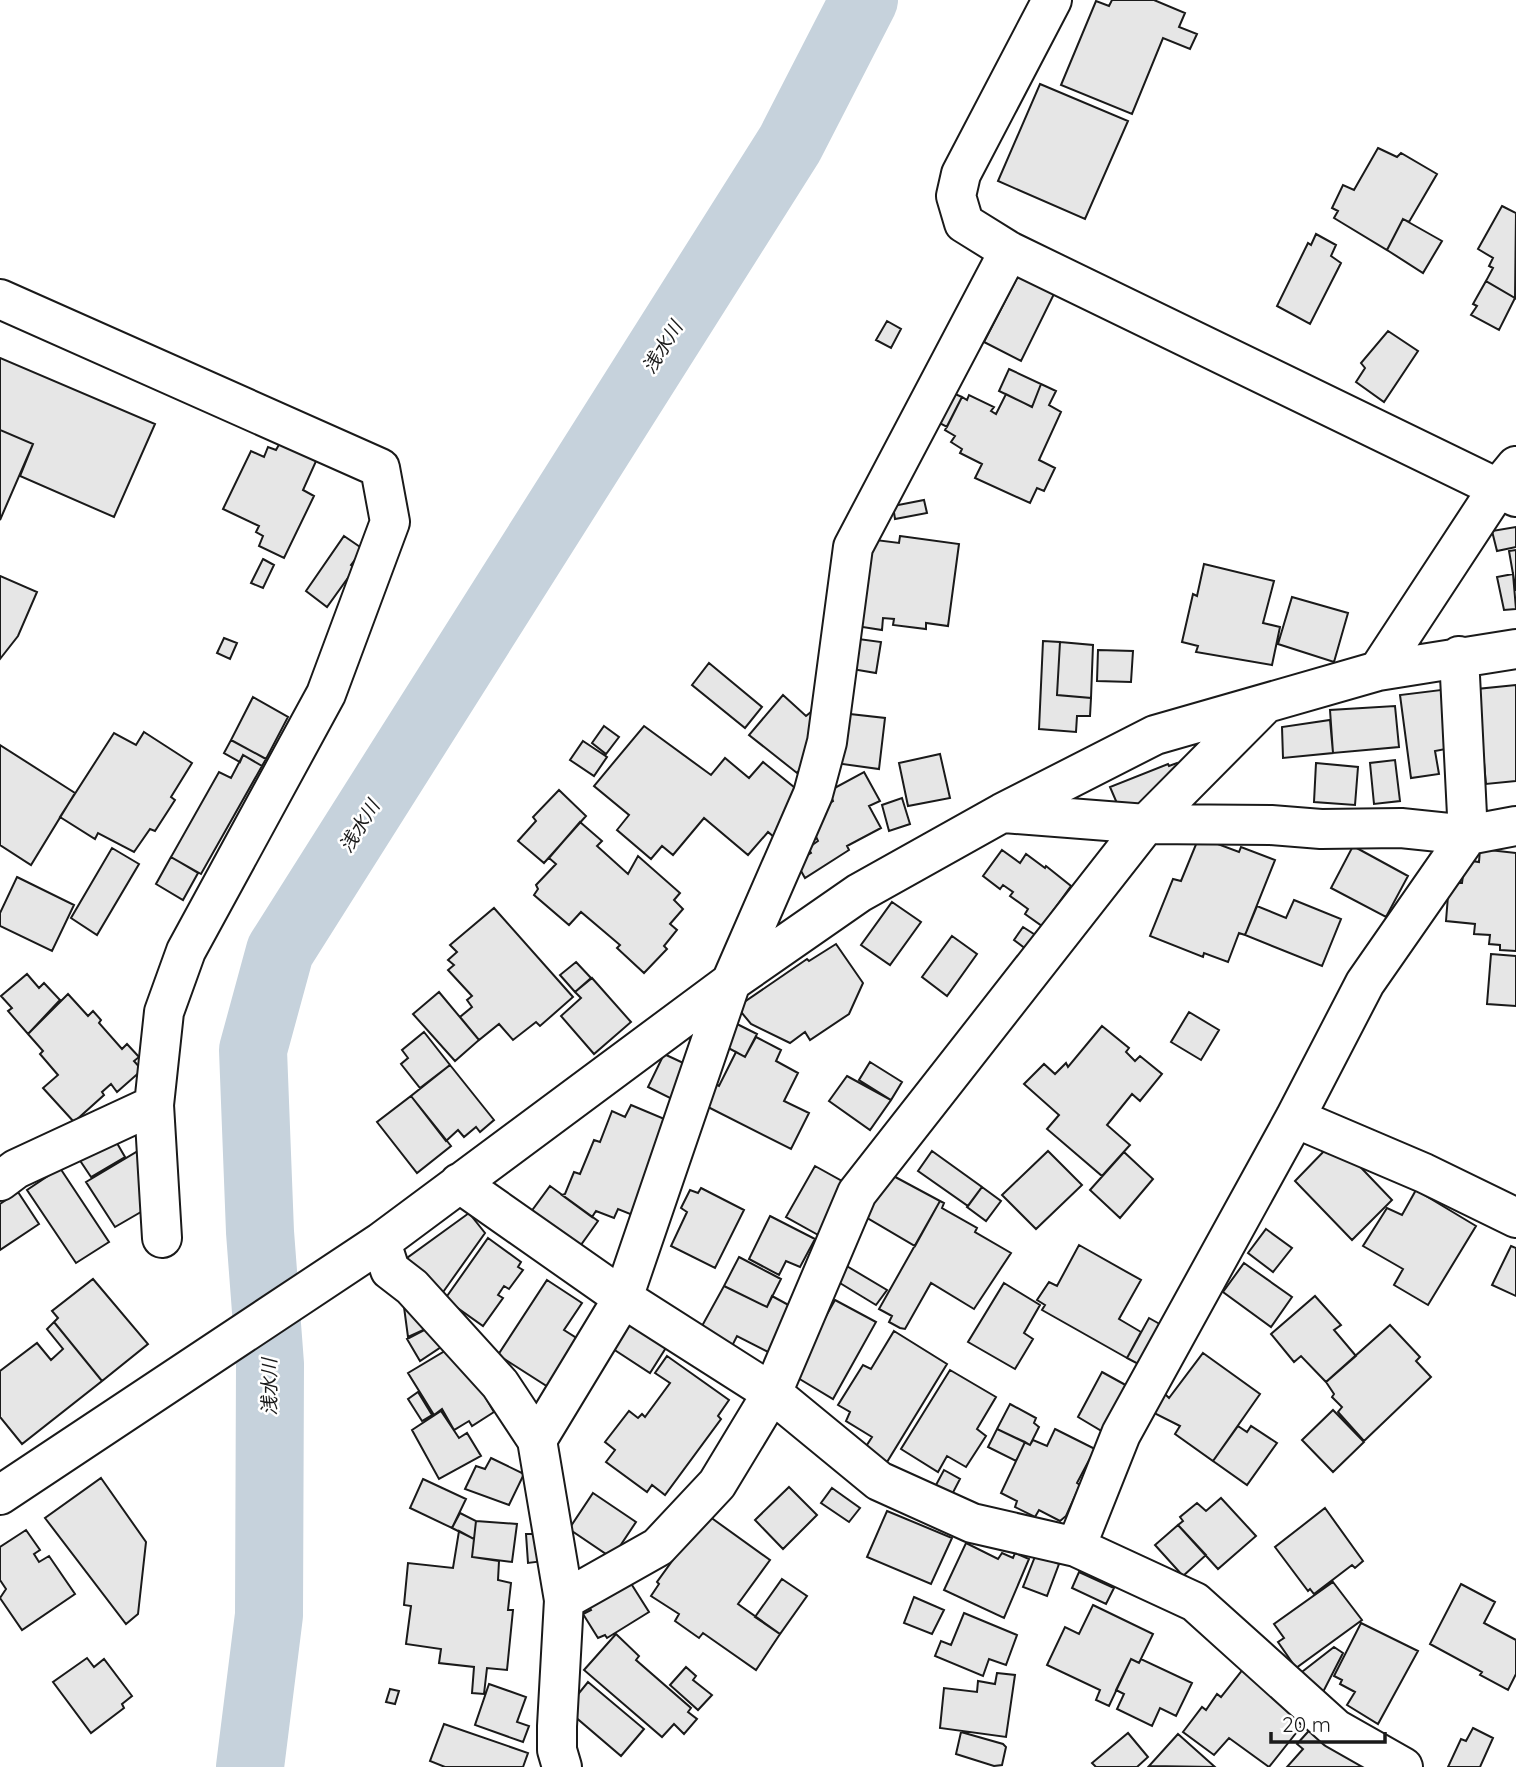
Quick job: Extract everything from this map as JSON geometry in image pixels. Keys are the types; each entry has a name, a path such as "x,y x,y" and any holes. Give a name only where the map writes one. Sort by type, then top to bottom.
{"street":[{"path":"1052,0 961,174 956,196 964,223 1009,251 1510,484 1378,671"},
{"path":"537,1440 623,1298 731,982 813,794 827,742 853,547 1009,251"},
{"path":"0,299 380,468 390,522 326,694 186,951 164,1012 153,1105 162,1238"},
{"path":"0,1495 374,1246 731,982 859,893 1002,813 1155,735 1264,706 1378,671 1516,649"},
{"path":"1076,1547 1121,1434 1295,1118 1365,983 1468,835 1459,656"},
{"path":"564,1600 657,1547 717,1484 772,1394 857,1193 1146,824 1264,706"},
{"path":"1002,813 1146,824 1271,825 1321,830 1401,828 1468,835 1516,827"},
{"path":"0,1181 16,1169 153,1105"},
{"path":"1295,1118 1424,1173 1516,1218"},
{"path":"459,1183 623,1298 772,1394 879,1481 972,1523 1076,1547 1195,1602 1336,1729 1403,1767"},
{"path":"374,1246 390,1270 412,1287 500,1384 537,1440 564,1600 557,1726 557,1750 562,1767"}],"building":[{"path":"1112,0 1154,0 1185,13 1179,27 1197,34 1190,49 1163,38 1132,114 1061,85 1096,1 1109,6"},
{"path":"1040,84 1128,121 1085,219 998,181"},
{"path":"1378,148 1397,157 1401,153 1437,174 1409,222 1403,219 1387,250 1334,218 1338,211 1332,208 1343,185 1354,190"},
{"path":"1502,206 1516,213 1515,298 1486,281 1493,268 1489,266 1493,258 1478,249"},
{"path":"1403,219 1442,241 1423,273 1387,250"},
{"path":"1316,234 1336,245 1331,256 1341,263 1310,324 1277,306 1308,243 1311,245"},
{"path":"1018,276 1054,294 1021,361 984,342"},
{"path":"1486,281 1515,298 1499,330 1471,315 1477,306 1473,304"},
{"path":"887,321 901,329 891,348 876,340"},
{"path":"1388,331 1418,351 1384,402 1356,382 1365,368 1361,363"},
{"path":"0,358 155,424 114,517 20,476 33,444 0,430"},
{"path":"1009,369 1041,384 1032,407 999,391"},
{"path":"1041,384 1056,391 1049,405 1061,412 1039,460 1055,468 1044,491 1037,488 1030,503 975,478 982,464 960,453 962,449 951,442 955,436 945,430 962,397 967,400 969,395 994,407 991,411 996,414 1006,394 1032,407"},
{"path":"944,389 962,397 947,427 930,418"},
{"path":"0,430 33,444 0,520"},
{"path":"281,441 317,459 303,490 314,496 284,558 259,546 263,536 256,532 259,526 223,509 251,451 264,457 268,447 276,450"},
{"path":"924,500 927,513 895,519 893,506"},
{"path":"1516,527 1516,547 1497,551 1492,531"},
{"path":"344,536 363,549 351,565 355,568 327,607 306,591"},
{"path":"900,536 959,544 948,626 926,623 926,629 893,625 894,619 883,618 882,630 856,626 868,539 899,543"},
{"path":"1516,550 1516,591 1509,551"},
{"path":"263,559 274,565 263,588 251,583"},
{"path":"1204,564 1274,581 1263,623 1280,627 1272,665 1196,652 1198,646 1182,642 1193,594 1197,596"},
{"path":"1513,574 1516,609 1504,610 1497,577"},
{"path":"0,576 37,592 18,636 0,659"},
{"path":"1292,597 1348,613 1334,662 1278,644"},
{"path":"224,638 237,643 230,659 217,653"},
{"path":"851,638 881,642 876,673 846,668"},
{"path":"1043,641 1060,642 1057,695 1091,698 1090,716 1077,716 1076,732 1039,729"},
{"path":"1060,642 1093,645 1091,698 1057,695"},
{"path":"1098,650 1133,651 1131,682 1097,681"},
{"path":"709,663 762,707 745,728 692,685"},
{"path":"1516,685 1516,781 1486,784 1477,689"},
{"path":"1449,689 1456,747 1435,751 1439,774 1411,778 1400,695"},
{"path":"783,695 806,716 811,712 817,719 813,755 797,773 749,735"},
{"path":"253,697 288,717 266,759 231,740"},
{"path":"1395,706 1399,747 1333,753 1330,710"},
{"path":"841,713 885,718 879,769 835,763"},
{"path":"1330,720 1333,753 1283,758 1282,727"},
{"path":"604,726 619,737 606,754 592,743"},
{"path":"644,726 711,775 725,758 749,778 763,762 800,792 784,812 790,818 774,837 768,832 748,855 704,818 673,855 662,846 651,859 617,830 629,815 594,786"},
{"path":"144,732 192,763 171,797 175,800 155,831 150,829 134,852 98,833 95,839 60,817 114,733 136,745"},
{"path":"231,740 266,759 262,766 243,755 240,762 224,753"},
{"path":"583,741 607,757 594,776 570,760"},
{"path":"0,745 75,793 31,865 0,845"},
{"path":"940,754 950,798 908,806 899,763"},
{"path":"243,755 262,766 201,874 171,857 219,772 231,778"},
{"path":"1395,760 1400,801 1374,804 1370,763"},
{"path":"1177,763 1182,776 1143,811 1119,808 1110,787"},
{"path":"1316,763 1358,767 1355,805 1314,802"},
{"path":"864,772 880,801 869,806 881,828 847,846 849,850 805,878 796,862 811,853 808,848 818,841 811,826 817,811 833,801 829,791"},
{"path":"559,790 586,816 544,863 518,841 536,821 533,817"},
{"path":"902,798 910,824 889,831 882,805"},
{"path":"580,822 602,841 597,846 628,874 638,856 680,893 674,900 683,909 670,924 677,930 664,946 667,949 644,973 617,948 620,945 581,912 569,925 534,895 538,889 536,885 556,864 549,858"},
{"path":"1199,837 1239,852 1241,847 1275,860 1245,935 1239,933 1228,962 1204,953 1203,957 1150,936 1173,879 1181,881"},
{"path":"1353,846 1408,876 1386,917 1331,888"},
{"path":"112,848 139,864 97,935 71,918"},
{"path":"1480,849 1516,853 1516,951 1500,950 1500,945 1489,944 1490,935 1474,934 1475,924 1446,921 1449,883 1462,883 1465,860 1479,862"},
{"path":"1002,850 1020,863 1026,854 1071,886 1042,926 1025,914 1028,909 1010,896 1013,892 1003,885 1000,889 983,876"},
{"path":"171,857 198,873 183,900 156,884"},
{"path":"17,877 74,905 52,951 0,926 0,913"},
{"path":"1294,900 1341,919 1322,966 1245,935 1257,906 1286,918"},
{"path":"892,902 921,922 890,965 861,945"},
{"path":"494,908 573,997 540,1026 536,1022 513,1040 499,1024 479,1040 460,1017 472,1007 467,1000 472,996 448,970 454,965 448,960 457,952 450,945"},
{"path":"1023,927 1040,938 1030,952 1014,940"},
{"path":"952,936 977,954 947,996 922,977"},
{"path":"836,944 863,983 849,1014 810,1040 805,1032 790,1043 751,1024 737,1007 807,959 809,961"},
{"path":"1491,954 1516,956 1516,1006 1487,1004"},
{"path":"576,962 591,978 575,992 560,975"},
{"path":"27,974 39,988 44,983 60,1000 28,1034 8,1011 12,1008 1,996"},
{"path":"592,978 631,1022 594,1054 561,1016 581,998 575,992"},
{"path":"439,992 479,1040 455,1061 413,1014"},
{"path":"68,994 88,1016 93,1011 101,1020 99,1023 122,1049 127,1044 139,1057 134,1061 142,1070 117,1092 111,1084 102,1092 104,1095 74,1122 43,1088 58,1075 40,1054 43,1051 28,1034"},
{"path":"1189,1012 1219,1030 1201,1060 1171,1042"},
{"path":"731,1021 757,1034 745,1057 719,1043"},
{"path":"1102,1026 1129,1048 1126,1052 1135,1061 1140,1056 1162,1074 1140,1101 1132,1094 1107,1125 1130,1145 1102,1176 1047,1129 1059,1115 1024,1084 1044,1064 1055,1074 1066,1063 1068,1067"},
{"path":"424,1032 450,1065 420,1088 401,1064 408,1058 402,1050"},
{"path":"756,1037 781,1050 776,1061 798,1073 784,1101 809,1113 791,1149 704,1105 715,1084 719,1086 736,1052 745,1057"},
{"path":"664,1054 692,1067 676,1101 648,1087"},
{"path":"870,1062 902,1082 891,1100 859,1080"},
{"path":"450,1065 494,1120 480,1132 476,1127 464,1137 458,1130 446,1141 411,1096"},
{"path":"847,1076 891,1100 870,1130 829,1101"},
{"path":"411,1096 451,1146 417,1173 377,1122"},
{"path":"631,1105 674,1123 640,1218 618,1209 614,1218 596,1211 592,1217 562,1195 565,1194 574,1172 580,1174 594,1140 600,1142 612,1111 625,1117"},
{"path":"114,1138 125,1157 91,1177 79,1159"},
{"path":"1329,1146 1345,1151 1392,1200 1352,1240 1295,1181"},
{"path":"138,1151 146,1209 115,1227 86,1182"},
{"path":"932,1151 982,1187 968,1206 918,1171"},
{"path":"1048,1151 1082,1185 1036,1229 1002,1195"},
{"path":"1124,1152 1153,1179 1120,1218 1090,1190"},
{"path":"815,1166 849,1185 820,1236 786,1217"},
{"path":"60,1168 109,1242 76,1263 27,1190"},
{"path":"886,1172 940,1201 915,1246 864,1216"},
{"path":"550,1186 598,1221 573,1256 525,1220"},
{"path":"982,1187 1001,1201 986,1221 967,1207"},
{"path":"701,1188 744,1210 715,1268 671,1246 687,1212 681,1208 690,1190 698,1193"},
{"path":"1416,1190 1476,1226 1428,1305 1394,1285 1403,1269 1363,1246 1387,1208 1402,1215"},
{"path":"18,1192 39,1224 0,1250 0,1204"},
{"path":"940,1201 944,1203 942,1208 977,1228 975,1232 1011,1253 974,1309 931,1283 905,1329 900,1328 889,1322 892,1316 879,1309"},
{"path":"469,1213 485,1233 441,1295 407,1258"},
{"path":"770,1216 815,1239 800,1267 786,1261 779,1275 749,1259"},
{"path":"1266,1229 1292,1248 1273,1272 1248,1253"},
{"path":"488,1238 521,1262 518,1267 523,1270 509,1289 504,1286 498,1295 503,1298 483,1326 445,1299"},
{"path":"1079,1245 1141,1280 1119,1319 1141,1332 1127,1358 1042,1310 1045,1305 1037,1300 1049,1282 1057,1286"},
{"path":"1511,1246 1516,1248 1516,1296 1492,1285"},
{"path":"739,1257 781,1279 767,1307 724,1286"},
{"path":"1244,1263 1292,1297 1271,1327 1223,1292"},
{"path":"845,1265 887,1290 876,1305 835,1280"},
{"path":"93,1279 148,1344 102,1381 54,1322 58,1318 52,1311"},
{"path":"547,1280 582,1303 564,1330 578,1339 556,1392 498,1355"},
{"path":"1004,1283 1040,1305 1024,1333 1033,1339 1015,1369 968,1342"},
{"path":"724,1286 767,1307 772,1296 794,1308 770,1353 737,1336 729,1352 697,1335"},
{"path":"1315,1296 1341,1325 1334,1330 1356,1356 1326,1382 1301,1356 1294,1362 1271,1334"},
{"path":"835,1300 876,1322 833,1399 793,1375"},
{"path":"409,1306 430,1327 408,1337 404,1307"},
{"path":"626,1315 669,1343 650,1373 607,1345"},
{"path":"1149,1318 1165,1327 1142,1366 1127,1358"},
{"path":"54,1322 102,1381 22,1444 0,1417 0,1371 37,1343 51,1360 63,1349 47,1329"},
{"path":"1390,1325 1420,1357 1416,1361 1431,1377 1364,1441 1338,1412 1342,1407 1332,1397 1334,1394 1326,1382"},
{"path":"430,1327 447,1343 420,1361 407,1339"},
{"path":"894,1331 947,1364 887,1462 865,1448 872,1437 846,1421 850,1412 838,1405 863,1365 871,1369"},
{"path":"455,1345 494,1412 472,1426 469,1421 454,1430 442,1409 434,1415 408,1373"},
{"path":"1203,1353 1260,1394 1213,1461 1175,1434 1180,1426 1152,1412 1165,1394 1169,1398"},
{"path":"667,1356 729,1400 718,1416 721,1419 665,1495 652,1485 647,1492 606,1462 615,1450 605,1442 629,1411 638,1418 642,1414 645,1417 670,1383 655,1373"},
{"path":"950,1370 996,1397 977,1429 986,1436 966,1467 947,1456 938,1472 901,1449"},
{"path":"1102,1372 1131,1388 1105,1433 1078,1417"},
{"path":"418,1392 432,1415 422,1421 408,1399"},
{"path":"1010,1404 1036,1418 1034,1423 1039,1427 1030,1445 997,1429"},
{"path":"1333,1410 1364,1442 1333,1472 1302,1440"},
{"path":"441,1411 459,1438 467,1433 481,1456 439,1479 412,1430"},
{"path":"1238,1426 1247,1432 1251,1426 1277,1443 1247,1485 1213,1461"},
{"path":"997,1429 1025,1442 1016,1461 988,1447"},
{"path":"1055,1429 1095,1449 1077,1483 1080,1485 1066,1516 1060,1521 1039,1510 1035,1517 1015,1507 1017,1501 1001,1493 1025,1442 1030,1445 1033,1440 1047,1446"},
{"path":"491,1458 524,1474 509,1505 465,1489 476,1466 485,1469"},
{"path":"944,1470 960,1479 946,1506 929,1498"},
{"path":"101,1478 146,1542 138,1614 126,1624 45,1518"},
{"path":"423,1479 466,1499 452,1528 410,1508"},
{"path":"789,1487 817,1515 783,1549 755,1520"},
{"path":"832,1488 860,1508 849,1522 821,1503"},
{"path":"593,1493 636,1522 612,1558 569,1529"},
{"path":"1221,1498 1256,1536 1218,1569 1178,1525 1183,1521 1180,1517 1197,1503 1206,1511"},
{"path":"1325,1508 1363,1561 1355,1568 1352,1565 1314,1594 1310,1589 1308,1591 1275,1547"},
{"path":"887,1511 952,1538 931,1584 867,1557"},
{"path":"460,1513 476,1521 474,1539 452,1528"},
{"path":"706,1514 770,1560 738,1604 780,1634 756,1670 703,1633 699,1638 675,1621 679,1614 651,1596 659,1584 657,1582"},
{"path":"476,1521 517,1524 512,1562 472,1557"},
{"path":"1178,1525 1206,1555 1183,1576 1155,1545"},
{"path":"26,1530 40,1550 34,1554 39,1562 49,1556 75,1594 22,1630 0,1598 6,1589 0,1580 0,1547"},
{"path":"459,1531 474,1539 472,1557 499,1561 498,1580 511,1583 508,1610 513,1610 507,1670 487,1668 484,1694 472,1693 474,1667 439,1663 441,1649 406,1644 411,1606 404,1605 408,1563 453,1568"},
{"path":"526,1534 542,1534 544,1561 528,1563"},
{"path":"966,1543 998,1559 1002,1553 1013,1558 1015,1553 1029,1559 1004,1618 944,1590"},
{"path":"1036,1554 1059,1564 1047,1596 1023,1587"},
{"path":"1079,1572 1114,1588 1106,1604 1072,1588"},
{"path":"625,1574 649,1612 607,1638 605,1635 598,1638 583,1614 591,1610 584,1597"},
{"path":"782,1579 807,1596 780,1634 755,1617"},
{"path":"1333,1582 1362,1620 1296,1668 1278,1642 1284,1638 1274,1624"},
{"path":"1461,1584 1495,1602 1484,1623 1516,1640 1516,1674 1508,1690 1480,1675 1482,1672 1430,1644"},
{"path":"914,1597 944,1610 932,1634 904,1623"},
{"path":"1093,1605 1153,1634 1139,1663 1131,1659 1109,1706 1096,1700 1100,1690 1047,1665 1065,1627 1079,1634"},
{"path":"964,1613 1017,1635 1006,1665 989,1659 983,1676 935,1656 941,1641 951,1645"},
{"path":"1361,1623 1418,1651 1378,1724 1347,1705 1355,1692 1340,1684 1342,1680 1334,1676"},
{"path":"616,1634 639,1656 636,1660 691,1708 688,1712 697,1719 684,1734 674,1724 662,1737 584,1670"},
{"path":"1334,1647 1343,1653 1322,1694 1298,1675"},
{"path":"87,1658 94,1667 104,1659 132,1696 122,1704 124,1708 91,1733 53,1682"},
{"path":"1131,1659 1139,1663 1141,1659 1192,1683 1176,1716 1160,1708 1152,1726 1117,1709 1124,1694 1116,1690"},
{"path":"686,1667 696,1676 693,1680 712,1695 698,1710 670,1685"},
{"path":"1244,1668 1308,1718 1269,1767 1229,1738 1214,1755 1183,1732 1202,1707 1206,1710 1217,1694 1221,1697"},
{"path":"997,1673 1015,1675 1006,1737 940,1728 944,1688 977,1692 978,1681 995,1684"},
{"path":"588,1682 644,1729 621,1756 566,1709"},
{"path":"489,1684 526,1697 517,1722 529,1726 523,1742 475,1725"},
{"path":"390,1689 399,1691 395,1704 386,1702"},
{"path":"444,1724 528,1753 523,1767 445,1767 430,1761"},
{"path":"1315,1724 1363,1767 1287,1767 1303,1749 1297,1744"},
{"path":"1473,1728 1493,1738 1480,1767 1448,1767 1461,1739 1466,1741"},
{"path":"961,1732 1003,1744 1006,1747 1002,1765 994,1766 956,1754"},
{"path":"1128,1733 1148,1757 1137,1767 1096,1767 1092,1763"},
{"path":"1178,1734 1215,1767 1149,1766"}],"waterway":[{"name":"浅水川","path":"250,1767 269,1615 270,1364 260,1232 253,1050 280,951 790,144 864,0"}]}
